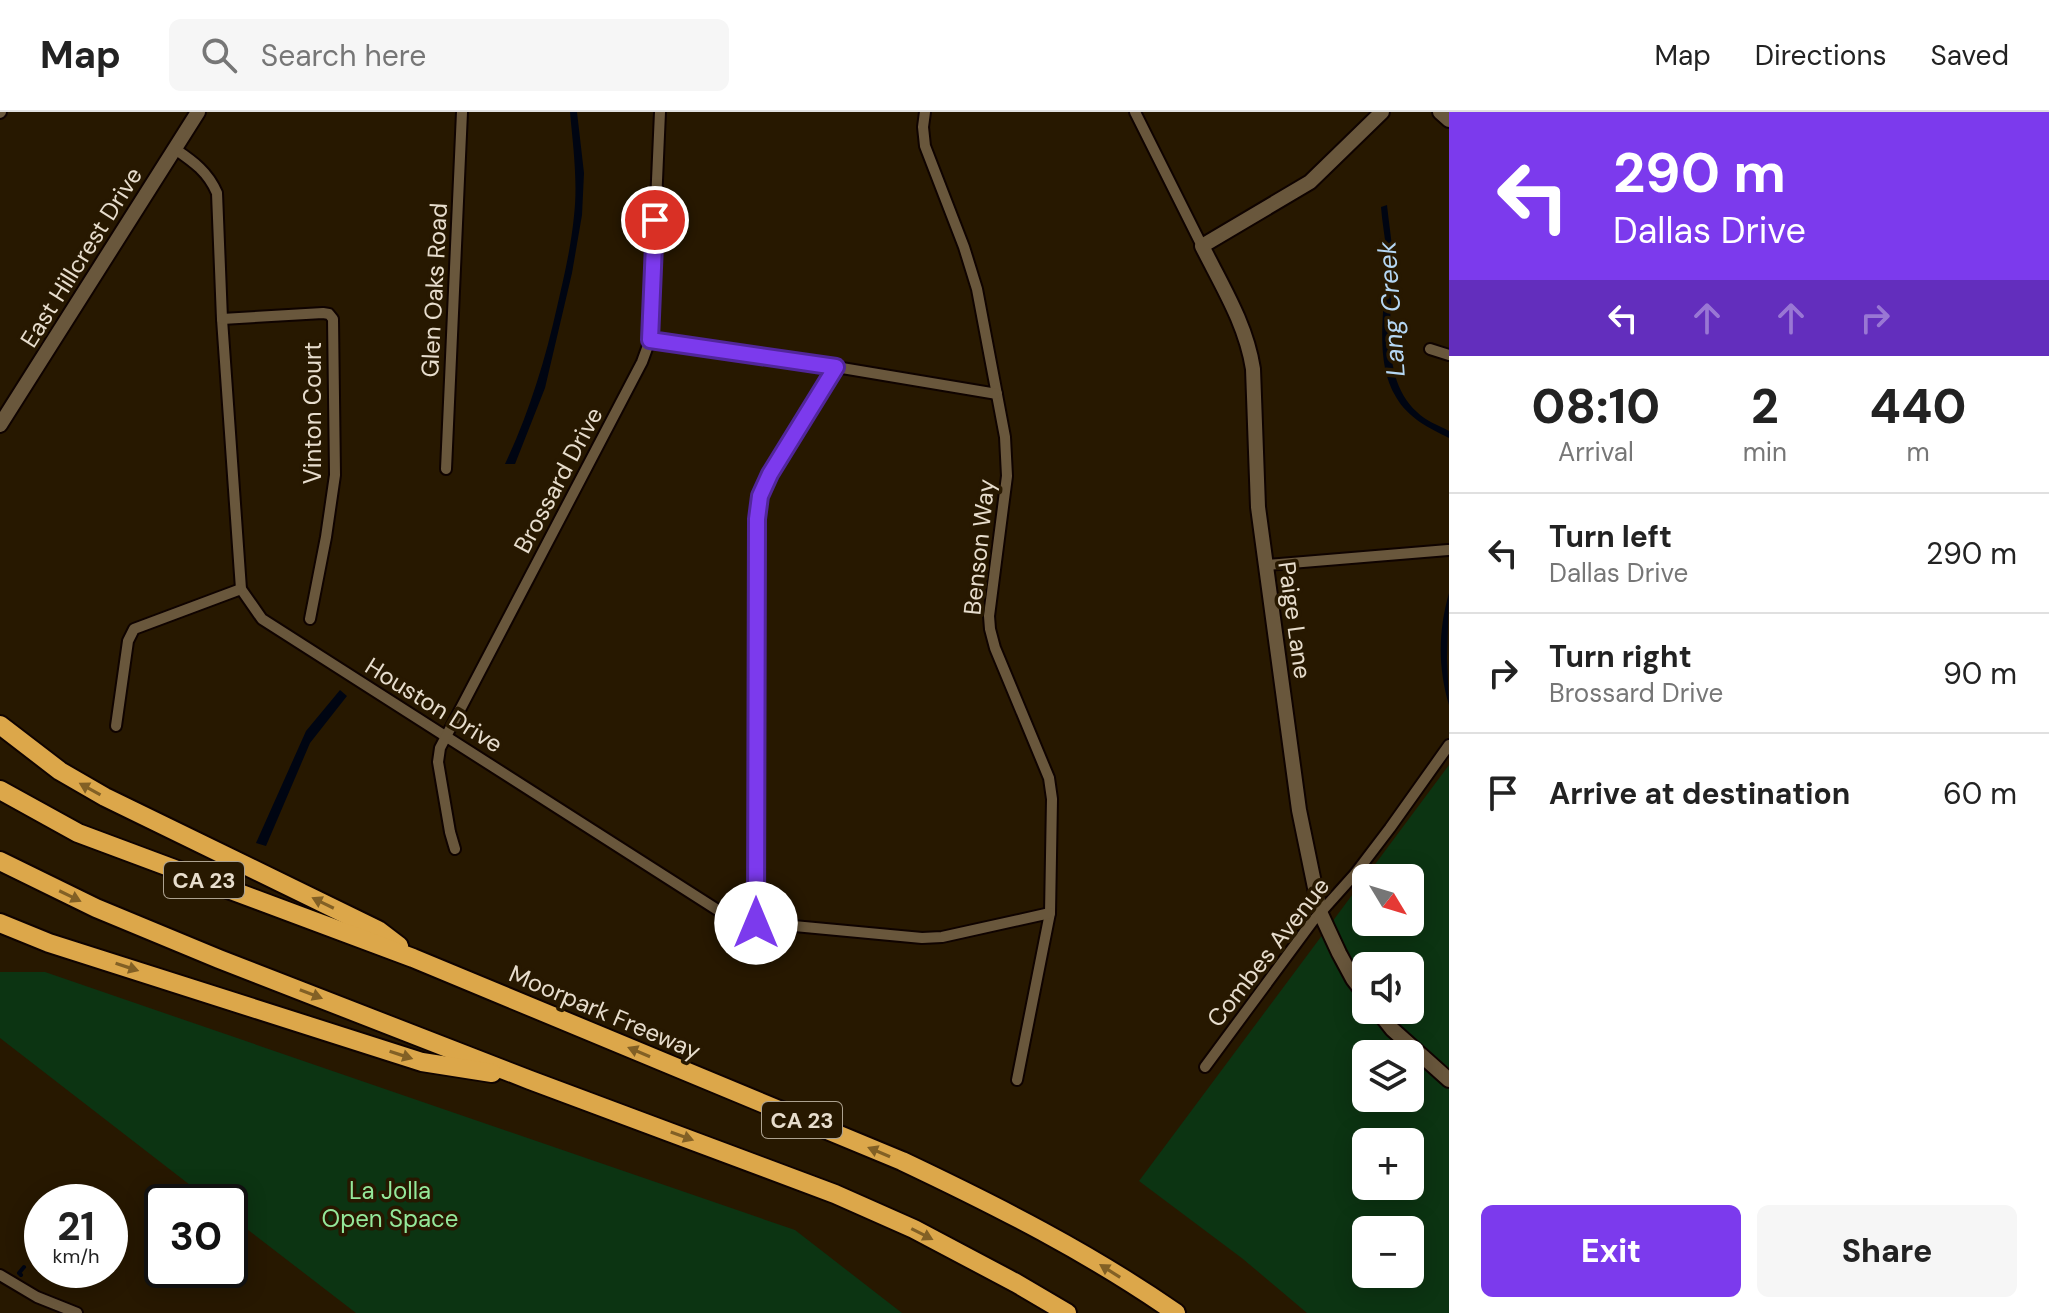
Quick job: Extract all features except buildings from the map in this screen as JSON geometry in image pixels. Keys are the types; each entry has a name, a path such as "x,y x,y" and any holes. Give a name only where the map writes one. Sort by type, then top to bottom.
{"highway":[{"path":"0,725 71,778 378,930 413,958"},
{"name":"Moorpark Freeway","path":"0,790 78,833 413,958 902,1161 981,1198 1075,1249 1176,1313"},
{"name":"CA 23","path":"0,861 96,908 530,1080 835,1194 914,1229 1067,1313"},
{"path":"0,923 49,943 422,1062 530,1080"}],"street":[{"name":"East Hillcrest Drive","path":"0,425 198,112"},
{"name":"Glen Oaks Road","path":"446,469 462,112"},
{"name":"Brossard Drive","path":"455,849 438,762 440,748 642,362 650,340 660,112"},
{"name":"Benson Way","path":"925,112 925,146 977,289 1007,454 990,629 1049,778 1052,799 1050,913 1017,1080"},
{"path":"1135,112 1202,246 1310,182 1382,112"},
{"path":"1440,112 1449,120"},
{"path":"116,726 128,641 134,629 241,589 222,319 217,193 200,166 175,149"},
{"name":"Paige Lane","path":"1202,246 1243,327 1249,348 1253,369 1258,507 1299,810 1320,912 1352,974"},
{"name":"Vinton Court","path":"222,319 323,313 333,319 335,475 310,619"},
{"path":"650,340 997,394"},
{"path":"1430,349 1449,355"},
{"path":"756,923 757,519 760,496 770,474 836,367"},
{"path":"1266,565 1448,550"},
{"name":"Houston Drive","path":"241,589 262,619 727,916 756,923 922,938 942,937 1050,913"},
{"name":"Combes Avenue","path":"1205,1067 1320,912 1364,863 1449,745"},
{"path":"1388,1024 1449,1080"},
{"path":"0,1275 37,1297 77,1313"}],"green space":[{"path":"1449,765 1449,1313 1307,1313 1243,1259 1139,1181 1352,895 1352,936 1424,936 1424,864 1375,864"},
{"name":"La Jolla Open Space","path":"0,972 45,972 795,1230 902,1313 356,1313 248,1230 248,1184 189,1184 0,1038"}],"shaded area":[{"path":"570,112 577,112 584,173 582,215 572,273 545,388 515,464 505,464 542,367 569,251 575,190"},
{"path":"1387,205 1393,258 1392,363 1405,398 1417,412 1449,431 1449,438 1413,417 1396,397 1388,381 1382,345 1386,250 1381,207"},
{"path":"1449,593 1447,658 1449,705 1441,649"},
{"path":"340,690 347,696 310,743 266,846 256,843 306,731"}],"waterway":[{"path":"21,1275 19,1273 24,1267"}],"route":[{"path":"655,220 650,340 836,367 770,474 760,496 757,519 756,923"}],"water label":[{"name":"Lang Creek","path":"1391,309"}]}
